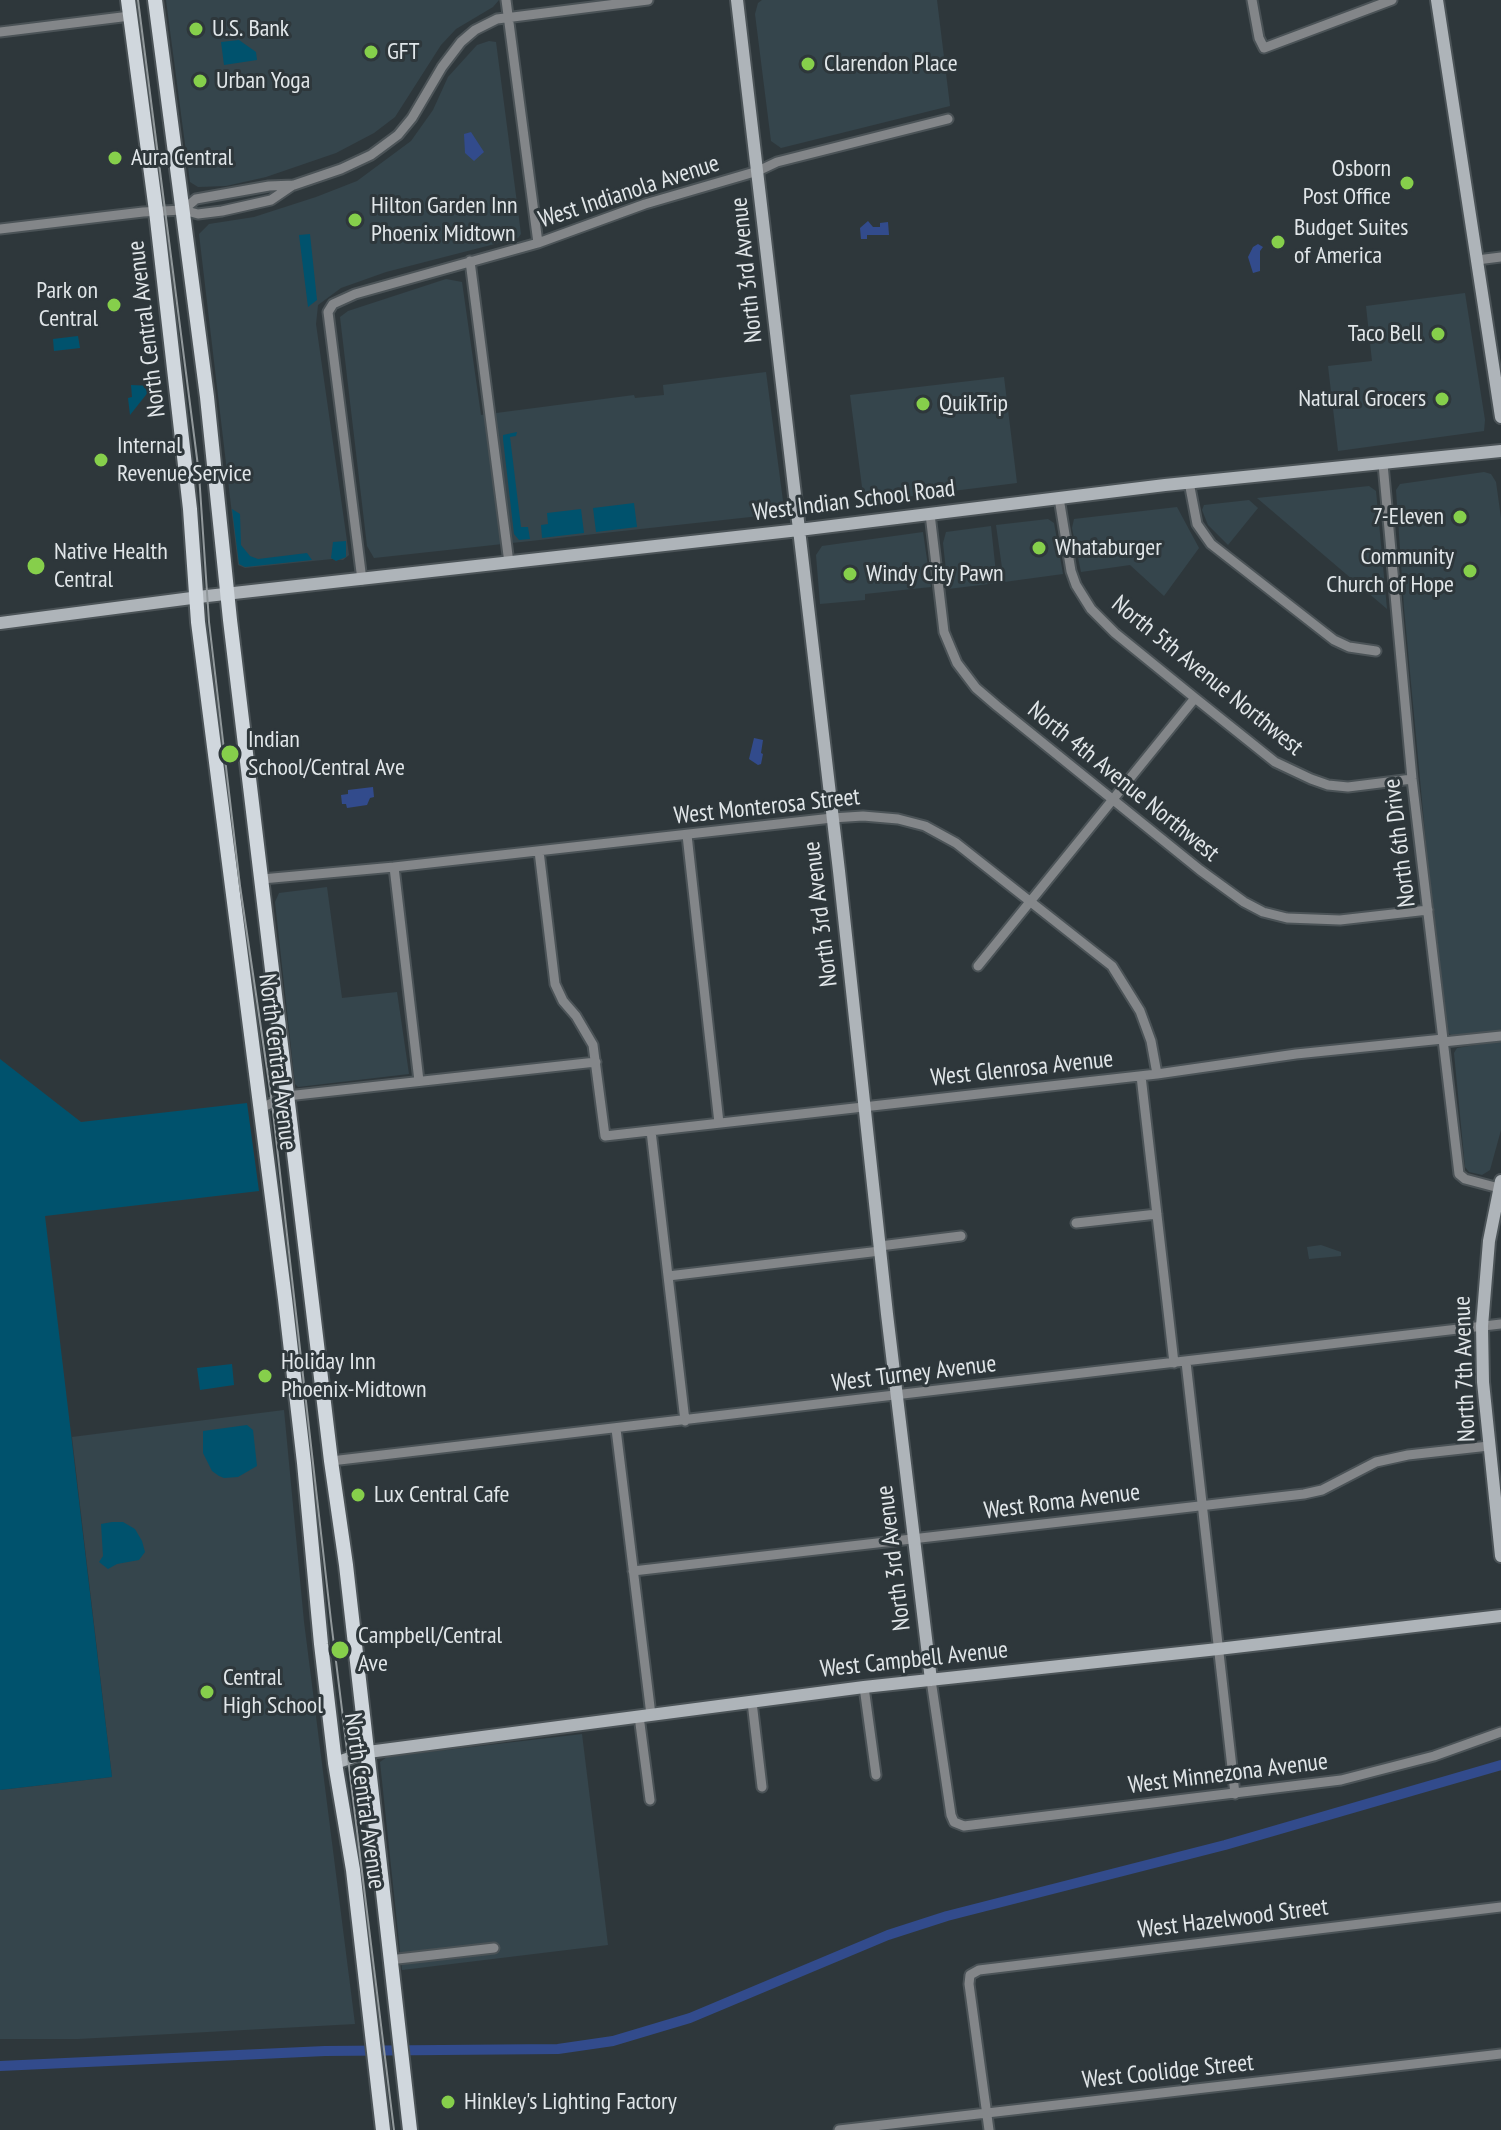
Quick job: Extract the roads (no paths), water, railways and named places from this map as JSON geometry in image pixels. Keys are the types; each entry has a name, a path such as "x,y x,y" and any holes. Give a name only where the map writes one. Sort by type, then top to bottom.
{"main road":[{"name":"North Central Avenue","path":"128,0 160,211 196,598 300,1418 321,1644 335,1763 353,1870 383,2130"},
{"name":"North Central Avenue","path":"155,0 207,397 220,595 262,879 368,1752 410,2130"}],"street":[{"path":"506,0 538,243"},
{"path":"0,229 160,211 183,210 198,214 253,206 271,200 294,185 355,163 387,143 412,118 442,67 461,42 475,30 508,16 648,0"},
{"name":"North 3rd Avenue","path":"737,0 914,1539 931,1680 954,1822"},
{"path":"1252,0 1259,38 1264,48 1392,0"},
{"path":"1437,0 1501,417"},
{"path":"0,32 130,16"},
{"name":"West Indianola Avenue","path":"362,580 328,312 341,299 538,243 645,204 758,171 777,162 948,119"},
{"path":"183,210 196,199 269,186 294,185"},
{"path":"1477,260 1501,257"},
{"path":"470,261 509,563"},
{"name":"West Indian School Road","path":"0,623 1189,482 1501,451"},
{"name":"North 6th Drive","path":"1383,464 1412,779 1459,1174 1465,1179 1500,1184"},
{"path":"1189,482 1197,524 1211,544 1334,640 1349,647 1376,651"},
{"name":"North 5th Avenue Northwest","path":"1059,498 1070,568 1076,585 1091,609 1115,633 1275,762 1328,785 1348,787 1412,779"},
{"name":"North 4th Avenue Northwest","path":"930,514 944,632 957,663 976,688 997,706 1200,870 1263,912 1307,920 1340,920 1428,910"},
{"path":"978,966 1195,698"},
{"name":"West Monterosa Street","path":"262,879 832,818 878,816 925,826 956,843 1112,966 1140,1011 1151,1041 1157,1074"},
{"path":"687,835 719,1123"},
{"path":"261,1108 287,1096 596,1062 586,1031 563,1001 555,984 539,851"},
{"path":"394,867 419,1081"},
{"name":"West Glenrosa Avenue","path":"596,1062 605,1136 1141,1076 1296,1054 1501,1036"},
{"path":"1141,1076 1174,1363"},
{"path":"651,1131 685,1421"},
{"name":"North 7th Avenue","path":"1500,1184 1484,1284 1482,1326 1489,1446 1501,1556"},
{"path":"1076,1223 1157,1214"},
{"path":"668,1276 961,1236"},
{"name":"West Turney Avenue","path":"331,1461 1501,1324"},
{"path":"1186,1362 1235,1794"},
{"path":"616,1429 633,1571 650,1800"},
{"name":"West Roma Avenue","path":"633,1571 1304,1494 1322,1490 1376,1462 1408,1455 1489,1446"},
{"name":"West Campbell Avenue","path":"335,1763 368,1752 864,1687 1501,1616"},
{"path":"864,1687 876,1775"},
{"path":"752,1702 762,1787"},
{"name":"West Minnezona Avenue","path":"954,1822 964,1826 1341,1780 1443,1753 1501,1732"},
{"name":"West Hazelwood Street","path":"986,2112 970,1975 979,1970 1501,1907"},
{"path":"389,1960 494,1948"},
{"name":"West Coolidge Street","path":"839,2130 1501,2054"},
{"path":"986,2112 989,2130"}],"water":[{"path":"471,132 484,152 474,161 465,153 464,134"},
{"path":"868,221 873,227 888,222 889,235 867,235 867,239 861,239 860,228"},
{"path":"1258,244 1263,247 1260,251 1260,271 1253,273 1248,257"},
{"path":"754,738 763,740 761,764 758,765 749,759"},
{"path":"373,787 374,797 367,805 347,808 346,804 342,804 341,795 348,794 348,790"}],"waterway":[{"path":"0,2066 325,2051 558,2049 613,2041 690,2018 888,1935 947,1916 1225,1845 1501,1765"}],"tram line":[{"path":"138,0 199,474 209,622 240,886 272,1103 331,1621 394,2130"}],"place":[{"name":"U.S. Bank","path":"196,29"},
{"name":"GFT","path":"371,52"},
{"name":"Clarendon Place","path":"808,64"},
{"name":"Urban Yoga","path":"200,81"},
{"name":"Aura Central","path":"115,158"},
{"name":"Osborn Post Office","path":"1407,183"},
{"name":"Hilton Garden Inn Phoenix Midtown","path":"355,220"},
{"name":"Budget Suites of America","path":"1278,242"},
{"name":"Park on Central","path":"114,305"},
{"name":"Taco Bell","path":"1438,334"},
{"name":"Natural Grocers","path":"1442,399"},
{"name":"QuikTrip","path":"923,404"},
{"name":"Internal Revenue Service","path":"101,460"},
{"name":"7-Eleven","path":"1460,517"},
{"name":"Whataburger","path":"1039,548"},
{"name":"Native Health Central","path":"36,566"},
{"name":"Community Church of Hope","path":"1470,571"},
{"name":"Windy City Pawn","path":"850,574"},
{"name":"Indian School/Central Ave","path":"230,754"},
{"name":"Holiday Inn Phoenix-Midtown","path":"265,1376"},
{"name":"Lux Central Cafe","path":"358,1495"},
{"name":"Campbell/Central Ave","path":"340,1650"},
{"name":"Central High School","path":"207,1692"},
{"name":"Hinkley's Lighting Factory","path":"448,2102"}]}
